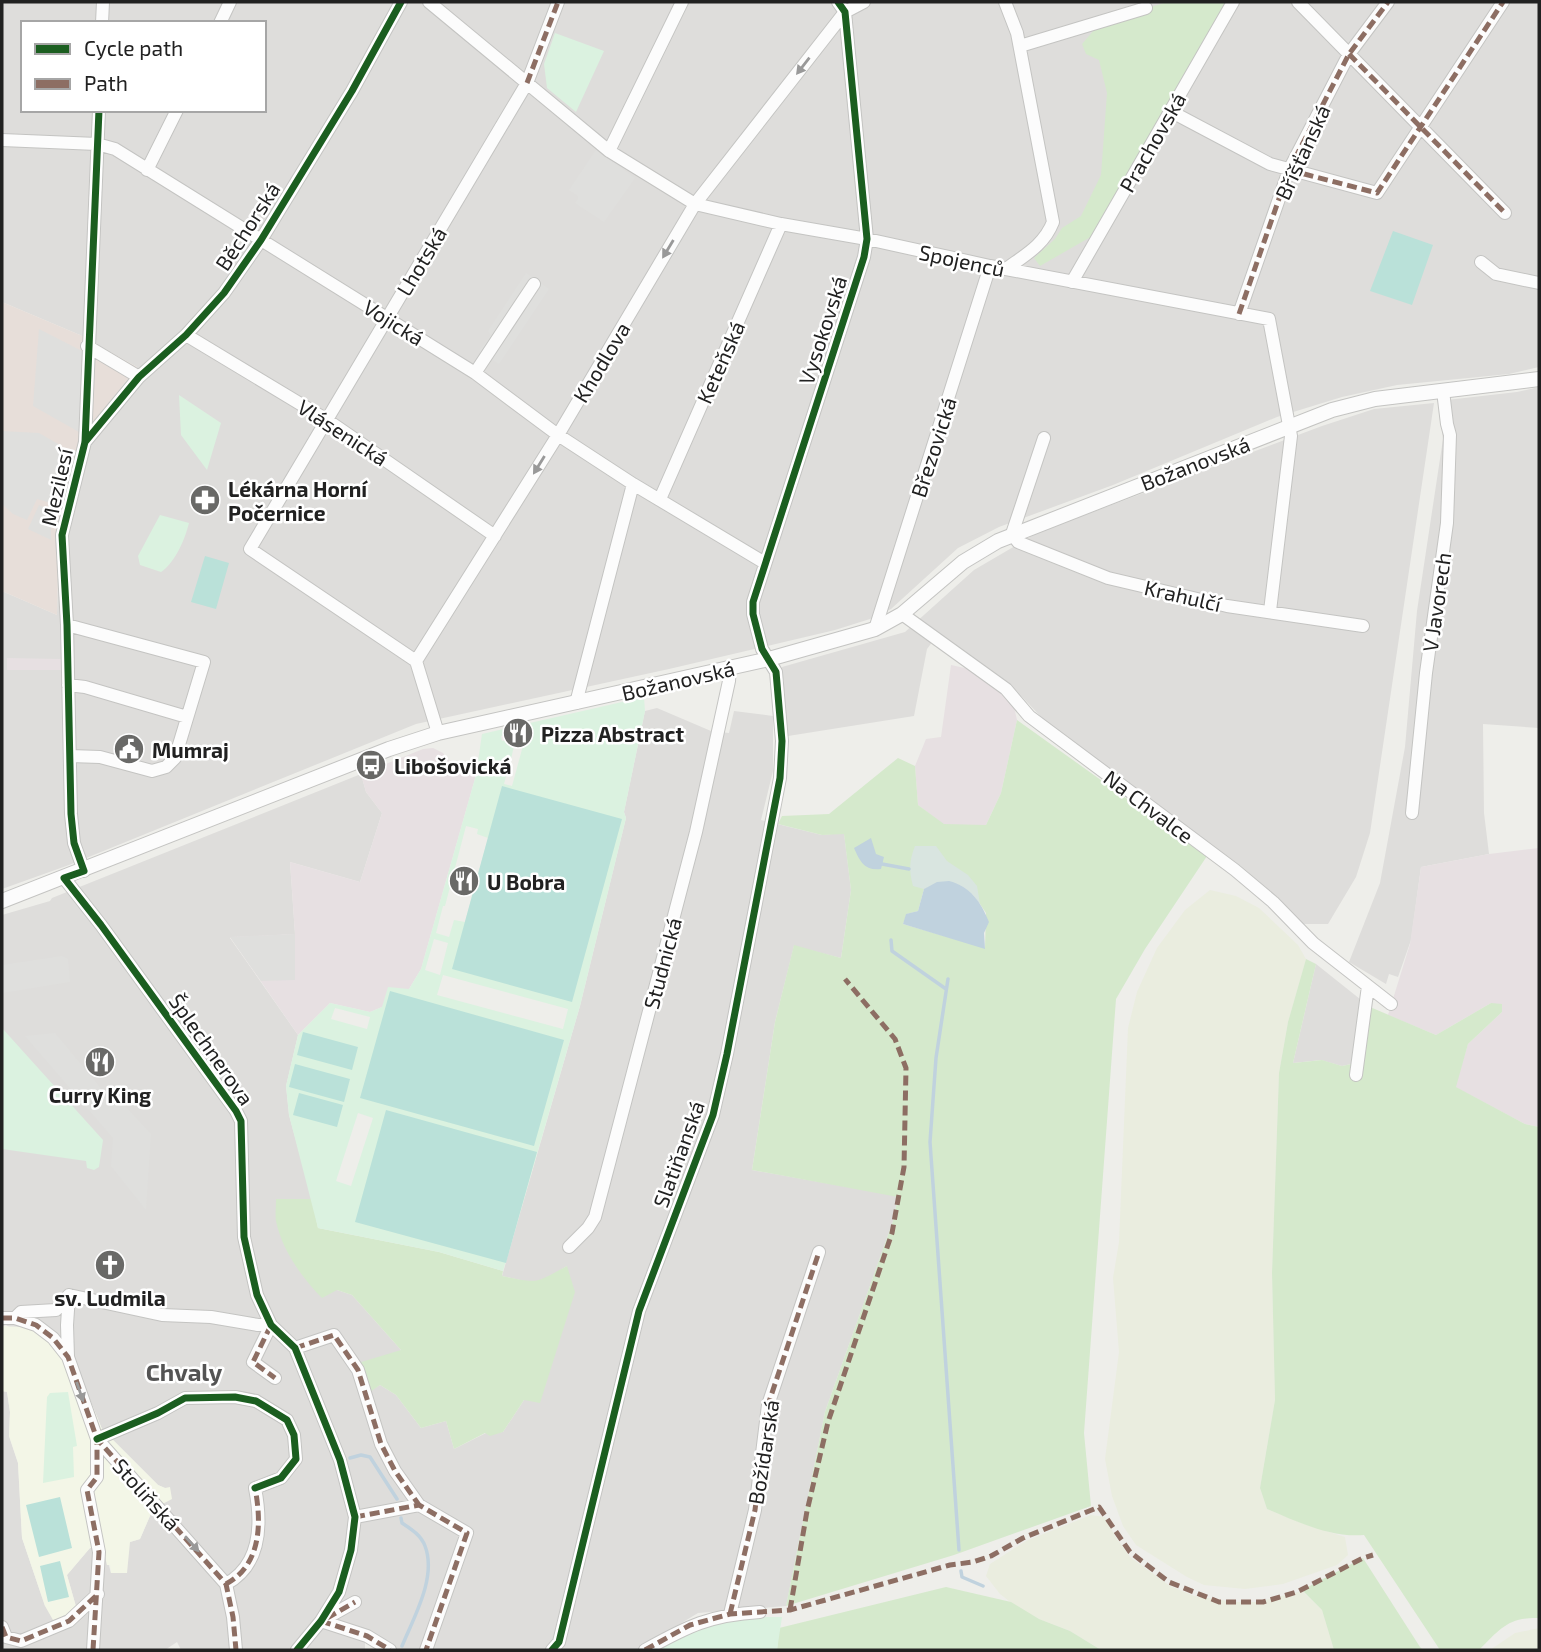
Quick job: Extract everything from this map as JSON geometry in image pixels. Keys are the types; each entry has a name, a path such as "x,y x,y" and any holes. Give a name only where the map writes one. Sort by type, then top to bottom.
{"street":[{"path":"102,21 103,2"},
{"path":"221,21 230,2"},
{"name":"Běchorská","path":"85,442 139,377 186,335 223,293 261,240 352,92 401,2"},
{"name":"Spojenců","path":"429,2 608,151 695,204 781,224 1269,320 1291,436 1270,611"},
{"name":"Lhotská","path":"416,661 250,550 527,83 558,2"},
{"path":"608,151 682,2"},
{"path":"842,7 864,2"},
{"path":"1005,2 1020,46 1053,222 1039,245 1006,269"},
{"name":"Prachovská","path":"1072,282 1233,2"},
{"path":"1298,2 1505,213"},
{"name":"Bříšťanská","path":"1239,314 1289,170 1349,54 1388,2"},
{"path":"1170,111 1270,164 1377,193 1503,2"},
{"name":"Khodlova","path":"416,661 558,435 695,204 842,7"},
{"name":"Vysokovská","path":"769,659 761,649 753,614 753,601 864,257 867,239 842,7"},
{"path":"1020,46 1146,8"},
{"name":"Mezilesí","path":"84,871 74,843 62,535 85,442 99,112"},
{"path":"147,170 176,112"},
{"name":"Vojická","path":"2,139 97,144 115,149 388,317 475,373 558,435 765,564"},
{"name":"Keteňská","path":"660,499 781,224"},
{"path":"1481,262 1496,274 1539,283"},
{"name":"Březovická","path":"875,629 990,266"},
{"path":"475,373 534,284"},
{"name":"Vlásenická","path":"186,335 327,420 495,536"},
{"path":"87,346 139,377"},
{"name":"Božanovská","path":"2,901 389,749 438,733 769,659 875,629 902,614 962,562 1012,534 1290,425 1375,399 1539,379"},
{"name":"V Javorech","path":"1412,813 1426,673 1447,523 1450,435 1443,391"},
{"path":"1012,534 1044,438"},
{"path":"576,703 634,484"},
{"name":"Krahulčí","path":"1012,534 1018,542 1108,578 1227,606 1363,626"},
{"name":"Na Chvalce","path":"902,614 1006,689 1029,716 1235,870 1273,902 1313,943 1391,1004"},
{"path":"67,625 204,662 175,758 166,768 152,771 100,757 70,756"},
{"name":"Slatiňanská","path":"552,1650 559,1642 639,1311 713,1115 727,1054 780,778 782,741 775,672 769,659"},
{"path":"416,661 438,733"},
{"name":"Studnická","path":"569,1247 595,1217 696,832 730,681 730,668"},
{"path":"68,685 85,687 187,717"},
{"name":"Šplechnerova","path":"64,878 133,969 241,1121 244,1237 257,1295 271,1325 295,1348 340,1460 355,1517 351,1550 339,1592 321,1621 297,1650"},
{"path":"1356,1075 1368,986"},
{"name":"Božídarská","path":"730,1614 755,1510 768,1405 819,1252"},
{"path":"68,1357 69,1295 162,1315 211,1317 271,1325 253,1362 275,1378"},
{"name":"Stoliňská","path":"8,1318 21,1312 57,1310 69,1295"},
{"name":"Stoliňská","path":"8,1318 36,1325 53,1338 68,1357 97,1439 226,1584 233,1617 235,1650"},
{"path":"295,1348 334,1335 358,1370 381,1444 396,1471 419,1505 467,1533 426,1650"},
{"path":"93,1650 99,1552 87,1490 97,1477 97,1439 158,1413 185,1398 234,1396 256,1401 286,1419 293,1435 296,1459 281,1478 255,1488 258,1503 258,1543 246,1568 236,1579 226,1584"},
{"path":"355,1517 419,1505"},
{"path":"2,1627 6,1637 21,1642 69,1621 98,1594"},
{"path":"321,1621 355,1602"},
{"path":"645,1650 690,1625 730,1614 760,1612"},
{"path":"321,1621 367,1636 390,1650"}],"shaded area":[{"path":"2,2 1539,2 1539,367 1509,374 1397,385 1342,397 1277,417 1113,485 999,527 958,548 891,609 870,619 835,630 669,669 416,724 69,865 2,889 2,591 57,615 59,526 75,465 91,426 137,367 80,335 2,302"},
{"path":"596,150 635,178 604,222 575,203 578,196 569,190"},
{"path":"1393,231 1433,245 1412,305 1370,291"},
{"path":"526,273 549,289 499,364 479,351 491,335 488,331"},
{"path":"2,302 80,335 137,367 91,426 75,465 59,526 57,615 2,591"},
{"path":"39,329 82,351 79,432 33,406"},
{"path":"1539,387 1539,728 1483,724 1484,813 1489,854 1421,867 1411,940 1398,977 1389,974 1386,984 1349,962 1380,883 1405,747 1417,611 1443,439 1438,401"},
{"path":"1434,403 1370,833 1356,877 1328,924 1299,924 1269,890 1241,866 1044,720 1009,683 939,633 927,649 914,716 788,736 782,667 905,632 974,570 1037,533 1322,426 1374,409"},
{"path":"2,431 39,433 60,445 59,458 68,458 65,489 56,489 54,504 37,499 27,520 13,514 2,504"},
{"path":"39,505 51,510 51,540 28,529"},
{"path":"205,556 229,563 216,609 191,602"},
{"path":"7,658 61,659 61,670 7,670"},
{"path":"951,665 969,669 987,679 1014,707 1017,720 1001,793 986,825 944,825 918,805 915,766 926,739 941,737"},
{"path":"657,708 711,731 729,733 734,711 773,716 773,771 761,820 822,835 844,833 851,890 841,958 794,946 775,1022 752,1170 898,1196 893,1221 825,1412 786,1606 698,1613 637,1650 397,1650 374,1635 365,1641 365,1650 181,1650 177,1642 165,1650 2,1650 2,1391 7,1392 9,1436 18,1463 22,1538 45,1606 77,1610 67,1575 90,1548 103,1545 111,1573 130,1542 140,1539 165,1488 158,1485 102,1429 78,1370 6,1325 2,1326 2,915 50,901 361,774 366,792 382,813 360,882 290,862 295,934 230,938 298,1035 286,1086 289,1115 312,1199 276,1199 337,1290 352,1295 401,1350 370,1391 380,1385 396,1395 421,1428 446,1421 454,1449 486,1433 503,1432 524,1400 567,1266 546,1279 533,1283 502,1276 580,1006 626,818 624,812 645,711"},
{"path":"433,748 443,753 448,760 464,764 476,775 421,969 409,989 382,1007 370,1012 330,1003 298,1035 230,937 295,934 290,862 360,882 382,813 366,792 361,774 423,749"},
{"path":"502,786 622,819 572,1002 452,969"},
{"path":"871,838 876,854 884,857 881,869 871,869 864,864 854,848"},
{"path":"915,846 936,846 947,861 968,875 977,886 980,904 968,891 955,883 940,883 924,889 913,886 910,866"},
{"path":"1539,848 1539,1127 1525,1124 1455,1087 1468,1044 1502,1012 1491,1003 1436,1035 1388,1015 1410,944 1421,867"},
{"path":"949,881 969,891 982,908 989,922 984,933 985,949 903,924 906,914 918,911 924,889 937,882"},
{"path":"1210,890 1236,896 1259,908 1298,945 1306,959 1288,1022 1279,1073 1272,1273 1275,1400 1260,1488 1267,1509 1345,1537 1348,1555 1337,1565 1283,1584 1245,1589 1204,1585 1136,1545 1123,1526 1112,1496 1105,1459 1119,1352 1113,1278 1119,1242 1128,1028 1137,992 1157,948 1185,910"},
{"path":"295,934 295,980 261,981 230,937"},
{"path":"62,956 68,959 70,982 2,993 2,965"},
{"path":"1316,964 1370,1007 1361,1062 1342,1066 1321,1060 1293,1063"},
{"path":"390,991 564,1040 534,1146 360,1098"},
{"path":"303,1032 358,1047 352,1070 297,1055"},
{"path":"55,1033 104,1092 109,1089 151,1134 146,1210 111,1166 113,1138 25,1036"},
{"path":"295,1064 350,1079 344,1102 289,1087"},
{"path":"299,1093 343,1105 337,1127 293,1115"},
{"path":"386,1110 537,1152 506,1263 355,1222"},
{"path":"2,1326 36,1330 78,1370 102,1429 158,1485 170,1487 172,1499 153,1509 140,1539 130,1542 127,1573 111,1573 102,1545 90,1548 67,1575 77,1610 68,1618 53,1620 45,1606 22,1538 18,1463 9,1436 7,1392 2,1391"},
{"path":"60,1497 72,1548 39,1557 26,1505"},
{"path":"1091,1515 1105,1517 1130,1557 1170,1586 1194,1596 1257,1602 1302,1591 1322,1610 1334,1650 1101,1650 1070,1631 1018,1608 1000,1594 986,1576 990,1564 1026,1541"},
{"path":"60,1561 69,1597 48,1602 40,1566"},
{"path":"1539,1628 1539,1650 1490,1650 1515,1633"}],"green space":[{"path":"1167,2 1227,2 1094,235 1040,266 1034,258 1055,239 1062,228 1081,216 1101,175 1107,93 1099,60 1086,54 1082,44 1100,23"},
{"path":"555,33 604,51 576,112 547,88 544,64"},
{"path":"179,395 221,423 207,470 181,435"},
{"path":"160,515 189,523 179,550 161,572 140,565 138,556"},
{"path":"644,697 645,711 624,812 626,818 580,1006 503,1271 439,1252 318,1228 289,1115 286,1086 298,1035 330,1003 370,1012 382,1007 388,987 409,989 421,969 476,775 482,734","holes":["527,731 512,786 504,784 516,738 502,741 501,736","466,826 478,829 477,834 488,838 465,922 454,920 449,937 436,933","434,939 448,943 440,975 425,970","443,975 568,1009 563,1029 437,995","335,1008 370,1017 367,1029 331,1019","358,1113 373,1118 351,1186 336,1181"]},
{"path":"1017,720 1207,856 1145,949 1116,999 1084,1433 1091,1506 954,1555 786,1606 825,1412 893,1221 898,1197 752,1170 775,1022 794,945 841,958 851,890 844,834 822,835 778,824 782,816 829,814 898,758 915,766 918,805 944,824 986,825 1001,793","holes":["937,882 962,884 972,892 986,913 985,948 903,924 907,914 918,911 924,889"]},
{"path":"1306,959 1316,964 1293,1063 1322,1060 1342,1066 1361,1062 1370,1007 1436,1035 1491,1003 1502,1004 1502,1012 1468,1044 1456,1087 1525,1124 1539,1127 1539,1618 1512,1622 1499,1630 1479,1650 1440,1650 1364,1535 1327,1532 1267,1509 1260,1488 1275,1400 1272,1273 1279,1073 1288,1022"},
{"path":"2,1028 103,1140 99,1167 94,1170 87,1168 86,1161 2,1149"},
{"path":"276,1199 312,1199 318,1228 439,1252 503,1271 502,1276 531,1281 567,1266 575,1292 540,1403 524,1400 503,1432 490,1436 485,1433 454,1449 446,1421 421,1428 396,1395 380,1385 370,1392 358,1363 401,1350 352,1295 337,1290 322,1298 307,1282 288,1253 279,1232"},
{"path":"68,1392 77,1446 73,1447 74,1477 43,1483 47,1397 50,1393"},
{"path":"1363,1558 1423,1650 1334,1650 1322,1610 1302,1590"},
{"path":"946,1587 1011,1602 1039,1619 1070,1631 1101,1650 777,1650 779,1628"},
{"path":"734,1617 782,1617 777,1650 659,1650 689,1630"}],"waterway":[{"path":"882,864 909,869"},
{"path":"891,940 892,951 946,989"},
{"path":"948,979 936,1058 930,1142 959,1550"},
{"path":"350,1458 361,1455 370,1457 397,1499"},
{"path":"401,1518 402,1523 423,1542 428,1558 426,1584 402,1646"},
{"path":"961,1571 962,1577 983,1586"}],"marked path":[{"path":"527,83 558,2"},
{"path":"1239,314 1289,170 1349,54 1388,2"},
{"path":"1289,170 1377,193 1503,2"},
{"path":"1349,54 1505,213"},
{"path":"790,1610 807,1511 828,1422 892,1233 904,1167 906,1068 895,1039 845,979"},
{"path":"730,1614 755,1510 768,1405 819,1252"},
{"path":"2,1318 15,1318 36,1325 53,1338 68,1357 97,1439 226,1584 236,1650"},
{"path":"271,1325 253,1362 275,1378"},
{"path":"295,1348 334,1335 358,1370 381,1444 395,1471 419,1505"},
{"path":"93,1650 99,1552 87,1490 97,1477 97,1439"},
{"path":"226,1584 238,1576 252,1555 258,1529 255,1488 262,1486"},
{"path":"355,1517 419,1505 467,1533 426,1650"},
{"path":"645,1650 690,1625 730,1614 790,1610 950,1565 973,1562 1099,1507 1130,1552 1169,1582 1219,1602 1263,1602 1297,1592 1373,1555"},
{"path":"2,1627 6,1637 21,1641 69,1621 98,1594"},
{"path":"327,1618 355,1602"},
{"path":"321,1621 367,1636 390,1650"}],"cycle path":[{"path":"85,442 139,377 186,335 224,293 261,240 352,91 401,2"},
{"path":"552,1650 559,1642 639,1311 713,1115 780,778 782,741 776,672 762,649 753,614 753,602 864,257 867,239 845,12 838,2"},
{"path":"99,112 85,442 62,535 71,814 74,843 84,871 64,878 101,925 241,1121 244,1237 257,1295 271,1325 295,1348 340,1460 355,1517 351,1550 339,1592 321,1621 297,1650"},
{"path":"97,1439 158,1413 185,1398 235,1397 256,1401 287,1420 294,1435 296,1459 281,1478 255,1488"}],"place":[{"name":"Lékárna Horní Počernice","path":"205,500"},
{"name":"Pizza Abstract","path":"518,733"},
{"name":"Mumraj","path":"129,749"},
{"name":"Libošovická","path":"371,765"},
{"name":"U Bobra","path":"464,881"},
{"name":"Curry King","path":"100,1062"},
{"name":"sv. Ludmila","path":"110,1265"}],"district":[{"name":"Chvaly","path":"184,1371"}]}
